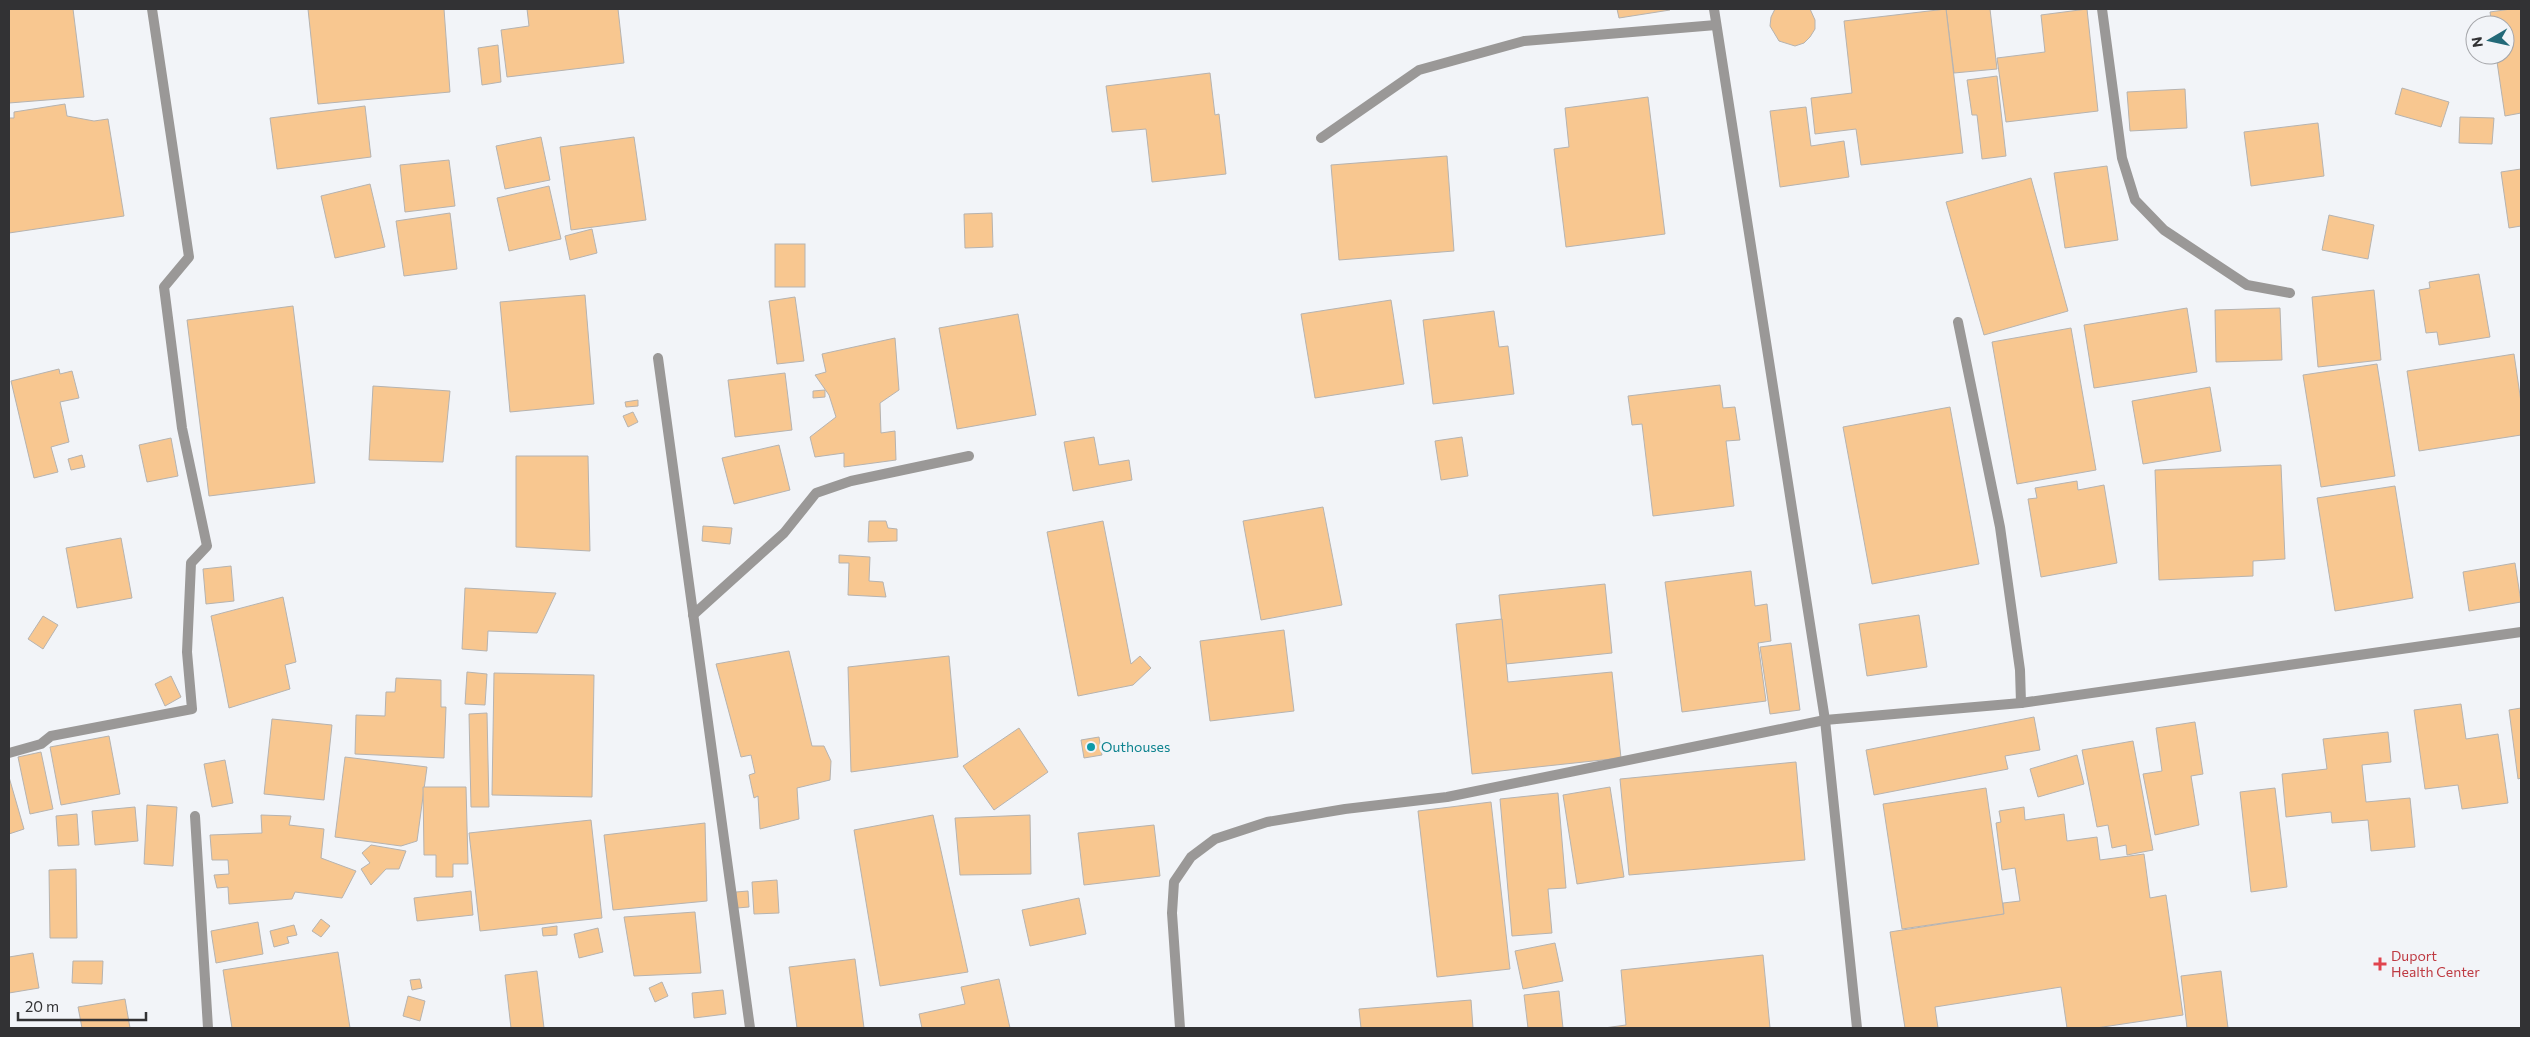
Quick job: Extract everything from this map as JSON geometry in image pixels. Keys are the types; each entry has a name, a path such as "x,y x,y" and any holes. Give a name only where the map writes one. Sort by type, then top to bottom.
{"street":[{"path":"9,752 42,744 51,736 192,708 187,652 191,563 207,546 182,428 164,287 189,257 152,9"},
{"path":"1714,9 1826,720 1857,1028"},
{"path":"2102,9 2122,158 2135,200 2164,230 2247,285 2290,294"},
{"path":"1321,138 1418,70 1524,41 1716,25"},
{"path":"1958,322 2000,527 2020,670 2021,703"},
{"path":"658,358 750,1028"},
{"path":"693,615 784,534 816,493 851,481 969,456"},
{"path":"1180,1028 1172,913 1174,882 1191,856 1215,839 1267,822 1345,809 1447,797 1826,720 2021,703 2521,632"},
{"path":"195,816 208,1028"}],"building":[{"path":"9,9 73,9 84,97 9,103"},
{"path":"308,9 444,9 450,92 318,104"},
{"path":"527,9 618,9 624,63 507,77 501,30 529,26"},
{"path":"1617,9 1670,9 1670,10 1619,18"},
{"path":"1775,9 1810,9 1815,20 1815,29 1810,37 1804,43 1795,46 1779,41 1770,26 1771,17"},
{"path":"1946,9 1990,9 1997,69 1954,73"},
{"path":"1946,9 1963,153 1861,165 1856,129 1815,134 1811,98 1852,93 1844,21"},
{"path":"2087,9 2098,111 2006,122 1997,58 2045,52 2041,15"},
{"path":"2521,9 2521,113 2505,116 2497,65 2515,65 2515,15 2490,15 2490,12"},
{"path":"498,45 501,82 482,85 478,48"},
{"path":"1210,73 1215,115 1219,114 1226,174 1152,182 1146,129 1112,132 1106,86"},
{"path":"1997,76 2006,156 1982,159 1977,115 1972,115 1967,80"},
{"path":"2402,88 2449,102 2441,127 2395,114"},
{"path":"2185,89 2187,128 2130,131 2127,92"},
{"path":"1648,97 1665,234 1566,247 1554,149 1569,147 1565,108"},
{"path":"65,104 67,116 94,121 108,119 124,216 9,233 9,118 14,118 14,112"},
{"path":"365,106 371,157 277,169 270,118"},
{"path":"1806,107 1811,146 1844,141 1849,177 1780,187 1770,111"},
{"path":"2460,117 2494,118 2492,144 2459,143"},
{"path":"2318,123 2324,176 2251,186 2244,132"},
{"path":"541,137 550,180 505,189 496,146"},
{"path":"634,137 646,220 571,230 560,147"},
{"path":"1447,156 1454,251 1339,260 1331,165"},
{"path":"449,160 455,206 405,212 400,165"},
{"path":"2107,166 2118,240 2065,248 2054,173"},
{"path":"2521,169 2521,226 2509,228 2501,172"},
{"path":"2031,178 2068,311 1984,335 1946,202"},
{"path":"370,184 385,247 335,258 321,196"},
{"path":"549,186 561,239 509,251 497,198"},
{"path":"450,213 457,269 404,276 396,221"},
{"path":"992,213 993,247 965,248 964,214"},
{"path":"2329,215 2374,225 2368,259 2322,250"},
{"path":"592,229 597,253 570,260 565,236"},
{"path":"775,244 805,244 805,287 775,287"},
{"path":"2479,274 2490,337 2439,345 2437,332 2426,333 2419,290 2430,288 2429,282"},
{"path":"2374,290 2381,360 2318,367 2312,297"},
{"path":"585,295 594,404 510,412 500,302"},
{"path":"795,297 804,361 777,364 769,301"},
{"path":"1391,300 1404,384 1315,398 1301,314"},
{"path":"293,306 315,483 209,496 187,320"},
{"path":"2187,308 2197,372 2094,388 2084,325"},
{"path":"2280,308 2282,360 2216,362 2215,310"},
{"path":"1494,311 1499,347 1508,346 1514,394 1433,404 1423,320"},
{"path":"1018,314 1036,415 957,429 939,328"},
{"path":"2071,328 2096,470 2017,484 1992,342"},
{"path":"895,338 899,390 880,403 881,433 895,431 896,460 844,467 844,453 815,457 810,437 836,417 829,395 815,375 826,372 822,354"},
{"path":"2514,354 2521,402 2521,435 2419,451 2407,371"},
{"path":"2377,364 2395,476 2321,487 2303,375"},
{"path":"59,369 60,374 72,371 79,398 60,402 69,442 51,447 58,472 34,478 11,381"},
{"path":"785,373 792,430 735,437 728,380"},
{"path":"1720,385 1723,408 1735,407 1740,440 1726,441 1734,506 1653,516 1642,424 1632,425 1628,396"},
{"path":"373,386 450,391 443,462 369,460"},
{"path":"2210,387 2221,451 2143,464 2132,401"},
{"path":"825,390 825,397 813,398 813,391"},
{"path":"638,400 638,406 626,407 625,402"},
{"path":"1950,407 1979,564 1872,584 1843,427"},
{"path":"633,412 638,422 628,427 623,416"},
{"path":"1094,437 1099,465 1129,460 1132,480 1073,491 1064,442"},
{"path":"1462,437 1468,476 1441,480 1435,441"},
{"path":"171,438 178,476 147,482 139,445"},
{"path":"779,445 790,490 734,504 722,458"},
{"path":"82,455 85,467 71,470 68,459"},
{"path":"516,456 588,456 590,551 516,547"},
{"path":"2281,465 2285,559 2253,561 2253,576 2159,580 2155,470"},
{"path":"2077,481 2078,490 2104,485 2117,563 2041,577 2028,499 2037,498 2035,488"},
{"path":"2395,486 2413,598 2335,611 2317,498"},
{"path":"1323,507 1342,605 1261,620 1243,521"},
{"path":"869,521 886,521 888,528 897,529 897,541 868,542"},
{"path":"1103,521 1131,664 1140,656 1151,668 1133,685 1078,696 1047,532"},
{"path":"703,526 732,528 730,544 702,541"},
{"path":"121,538 132,598 77,608 66,548"},
{"path":"839,555 870,557 869,581 883,582 886,597 848,595 849,563 839,563"},
{"path":"2515,563 2521,602 2469,611 2463,572"},
{"path":"231,566 234,601 206,604 203,569"},
{"path":"1751,571 1755,606 1767,604 1771,641 1758,643 1766,701 1682,712 1665,582"},
{"path":"1605,584 1612,653 1506,664 1499,595"},
{"path":"465,588 556,593 537,633 488,631 487,651 462,649"},
{"path":"283,597 296,662 285,665 290,689 229,708 211,616"},
{"path":"1919,615 1927,667 1867,676 1859,624"},
{"path":"43,616 58,625 43,649 28,639"},
{"path":"1502,619 1508,682 1612,672 1621,758 1472,774 1456,624"},
{"path":"1284,630 1294,711 1210,721 1200,641"},
{"path":"1791,643 1800,710 1770,714 1760,647"},
{"path":"789,651 812,746 824,746 831,761 830,780 797,788 799,819 760,829 758,796 754,798 749,775 755,773 751,755 741,757 716,664"},
{"path":"949,656 958,757 851,772 848,667"},
{"path":"467,672 487,674 485,705 465,704"},
{"path":"494,673 594,675 592,797 492,795"},
{"path":"171,676 181,697 165,706 155,684"},
{"path":"396,678 441,680 441,707 446,707 444,758 355,754 356,715 385,716 386,692 395,692"},
{"path":"2461,704 2466,739 2498,734 2508,803 2462,809 2458,785 2425,789 2414,710"},
{"path":"2521,708 2521,778 2518,779 2509,710"},
{"path":"487,713 489,807 471,807 469,714"},
{"path":"2034,717 2040,750 2005,756 2008,769 1874,795 1866,750"},
{"path":"272,719 332,725 324,800 264,794"},
{"path":"2195,722 2203,774 2191,776 2199,825 2155,835 2143,774 2162,771 2156,728"},
{"path":"1019,728 1048,772 994,810 963,766"},
{"path":"2388,732 2391,762 2362,765 2366,802 2410,798 2415,847 2371,851 2368,820 2332,823 2331,812 2286,817 2282,774 2327,769 2323,739"},
{"path":"109,736 120,794 61,805 50,747"},
{"name":"Outhouses","path":"1099,737 1102,755 1084,758 1081,740"},
{"path":"2133,741 2153,850 2127,855 2126,845 2112,848 2108,825 2097,827 2082,750"},
{"path":"41,752 53,809 30,814 18,757"},
{"path":"2077,755 2084,784 2038,797 2030,769"},
{"path":"345,757 427,767 417,841 401,846 335,837"},
{"path":"225,760 233,803 212,807 204,764"},
{"path":"1796,762 1805,860 1629,875 1620,779"},
{"path":"9,777 24,829 9,834"},
{"path":"423,787 466,787 468,864 453,864 453,877 436,877 436,855 424,855"},
{"path":"1610,787 1624,877 1577,884 1563,795"},
{"path":"1986,788 2004,914 1902,929 1883,804"},
{"path":"2275,788 2287,887 2251,892 2240,792"},
{"path":"1558,793 1566,888 1548,889 1552,933 1512,936 1500,799"},
{"path":"1491,802 1510,969 1437,977 1418,811"},
{"path":"147,805 177,807 173,866 144,864"},
{"path":"135,807 138,841 95,845 92,811"},
{"path":"2024,807 2025,820 2064,814 2067,841 2097,837 2100,860 2144,854 2150,898 2166,895 2183,1015 2096,1028 2067,1028 2061,987 1935,1007 1938,1028 1905,1028 1890,932 2004,914 2003,903 2020,901 2015,868 2002,870 1996,823 2001,822 1999,811"},
{"path":"77,814 79,845 58,846 56,816"},
{"path":"261,815 291,816 289,825 324,829 321,858 356,871 342,898 295,892 292,899 229,904 228,887 217,888 214,875 229,874 228,860 212,860 210,835 262,833"},
{"path":"933,815 968,972 880,986 854,830"},
{"path":"1030,815 1031,874 960,875 955,818"},
{"path":"591,820 602,918 480,931 469,833"},
{"path":"705,823 707,901 613,910 604,835"},
{"path":"1154,825 1160,876 1084,885 1078,833"},
{"path":"371,845 406,851 399,869 386,869 371,885 361,869 370,863 362,853"},
{"path":"76,869 77,938 50,938 49,870"},
{"path":"777,880 779,913 754,914 752,882"},
{"path":"471,891 473,915 417,921 414,898"},
{"path":"748,891 749,907 737,908 736,892"},
{"path":"1079,898 1086,934 1030,946 1022,910"},
{"path":"695,912 701,973 634,976 624,917"},
{"path":"321,919 330,926 321,937 312,931"},
{"path":"258,922 263,954 216,963 211,931"},
{"path":"294,925 297,935 287,937 289,943 274,947 270,931"},
{"path":"557,926 557,935 543,936 542,928"},
{"path":"598,928 603,952 579,958 574,934"},
{"path":"1555,943 1563,981 1523,989 1515,951"},
{"path":"338,952 350,1028 232,1028 223,970"},
{"path":"33,953 39,988 9,993 9,957"},
{"path":"1763,955 1770,1028 1604,1028 1626,1025 1621,970"},
{"path":"855,959 864,1028 797,1028 789,967"},
{"path":"73,961 103,961 102,984 72,983"},
{"path":"537,971 544,1028 511,1028 505,975"},
{"path":"2221,971 2228,1028 2187,1028 2181,976"},
{"path":"420,979 422,988 412,990 410,980"},
{"path":"999,979 1010,1028 922,1028 919,1014 965,1004 961,987"},
{"path":"662,982 668,996 655,1002 649,988"},
{"path":"723,990 726,1014 694,1018 692,993"},
{"path":"1559,991 1563,1028 1528,1028 1524,995"},
{"path":"408,996 425,1001 420,1021 403,1016"},
{"path":"125,999 130,1028 82,1028 78,1007"},
{"path":"1471,1000 1473,1028 1361,1028 1359,1009"}],"place":[{"name":"Outhouses","path":"1091,747"},
{"name":"Duport Health Center","path":"2380,964"}]}
